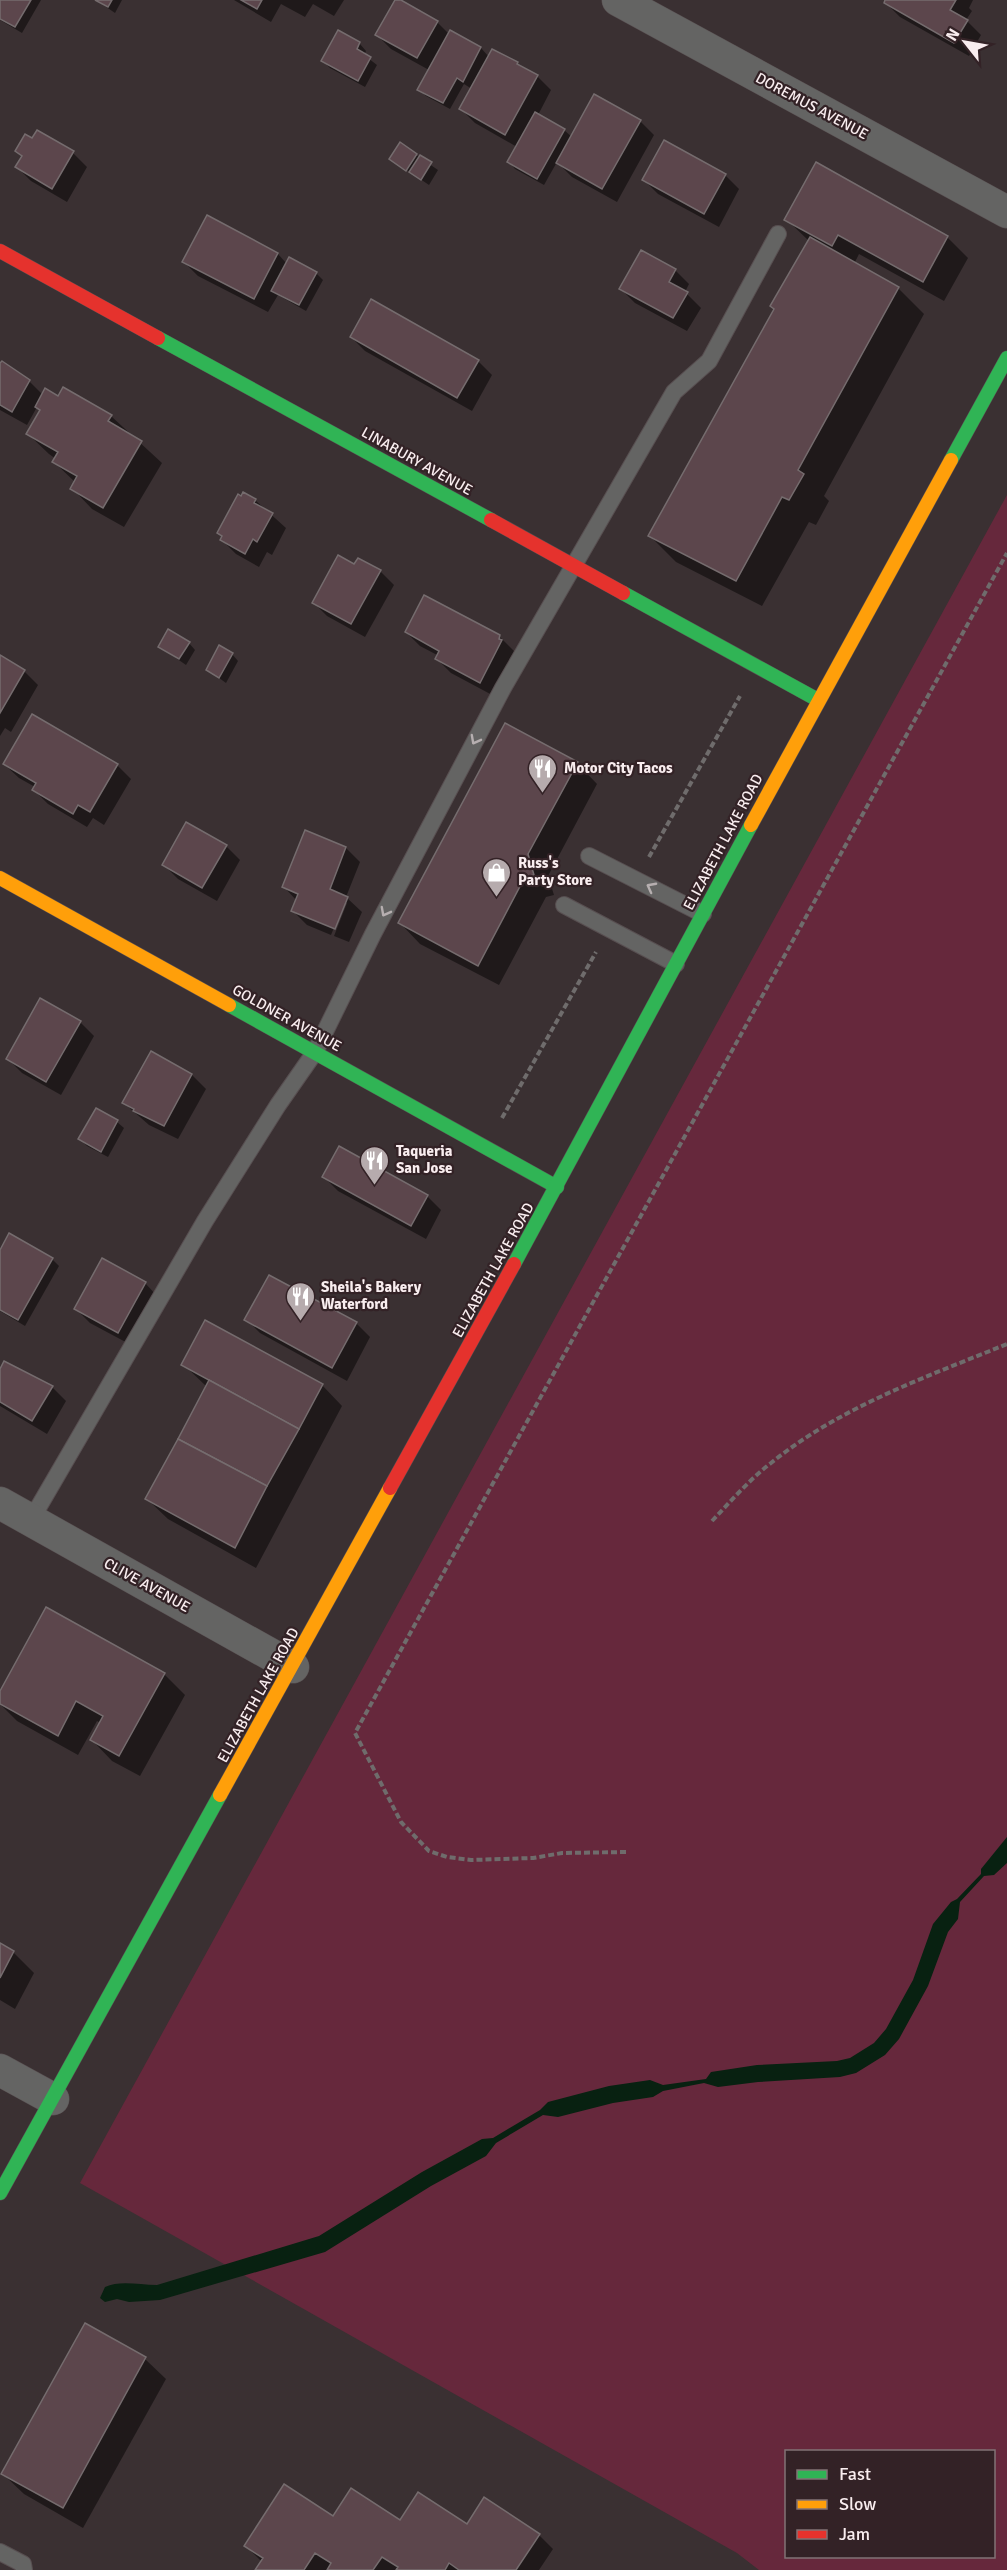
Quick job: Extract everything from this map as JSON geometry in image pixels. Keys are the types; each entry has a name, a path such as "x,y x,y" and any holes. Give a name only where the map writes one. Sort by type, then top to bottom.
{"main road":[{"name":"LINABURY AVENUE","path":"0,251 818,700"},
{"name":"ELIZABETH LAKE ROAD","path":"0,2193 557,1187 818,700 1007,358"},
{"name":"GOLDNER AVENUE","path":"0,878 557,1187"}],"street":[{"name":"DOREMUS AVENUE","path":"618,0 1007,212"},
{"name":"CLIVE AVENUE","path":"0,1503 293,1667"},
{"path":"0,2070 53,2099"}],"lane":[{"path":"31,1520 206,1221 278,1105 315,1052 373,934 503,688 575,567 674,392 709,361 778,234"},
{"path":"590,856 703,914"},
{"path":"564,905 676,964"},
{"path":"0,2552 23,2564 24,2570"}],"path":[{"path":"626,1852 562,1853 533,1858 471,1860 447,1857 429,1851 400,1822 354,1733 1007,553"},
{"path":"712,1521 771,1463 807,1436 889,1391 1007,1344"}],"shaded area":[{"path":"1007,495 1007,2570 759,2570 737,2553 80,2183"},
{"path":"1007,1837 1007,1863 994,1875 984,1876 960,1902 958,1919 948,1932 928,1986 899,2039 885,2055 856,2073 840,2077 718,2087 704,2083 663,2091 653,2097 613,2103 558,2117 543,2115 496,2143 486,2156 431,2186 325,2252 160,2300 129,2302 117,2299 105,2302 100,2298 105,2287 111,2285 123,2283 157,2285 319,2236 422,2172 482,2139 493,2138 540,2110 548,2102 609,2086 650,2080 663,2085 706,2079 711,2072 757,2065 837,2061 850,2058 874,2043 886,2029 913,1980 933,1924 951,1902 957,1899 981,1874 981,1869"}],"building":[{"path":"0,0 31,0 15,27 0,19"},
{"path":"95,0 112,0 108,7"},
{"path":"241,0 262,0 257,9"},
{"path":"395,0 401,0 438,21 417,58 375,35"},
{"path":"885,0 956,0 950,10 968,20 954,43 884,3"},
{"path":"338,30 360,42 357,49 371,57 358,81 321,61"},
{"path":"450,30 481,47 463,82 457,78 443,103 417,90"},
{"path":"492,49 538,75 505,135 459,109"},
{"path":"594,94 641,120 602,189 556,163"},
{"path":"535,112 565,129 537,179 507,162"},
{"path":"37,130 74,151 52,189 15,167 22,156 15,151 25,134 32,138"},
{"path":"664,140 726,174 704,214 642,180"},
{"path":"400,142 417,154 406,171 389,159"},
{"path":"420,155 432,162 421,180 409,172"},
{"path":"816,162 948,236 923,282 838,235 832,246 784,220"},
{"path":"207,215 278,253 254,299 182,262"},
{"path":"810,237 899,287 798,470 804,474 789,500 782,497 736,581 648,536 774,309 770,306"},
{"path":"641,250 676,269 669,282 688,292 673,318 619,289"},
{"path":"289,257 317,272 299,305 271,291"},
{"path":"371,299 479,360 457,398 350,337"},
{"path":"2,361 30,380 12,412 0,405 0,363"},
{"path":"63,387 112,415 108,421 142,441 103,508 70,489 77,476 52,462 58,452 26,434 40,410 35,407 45,388 58,396"},
{"path":"243,492 256,499 254,503 273,513 257,542 253,539 245,554 220,540 222,536 217,533 238,494 241,496"},
{"path":"338,555 354,564 358,558 381,570 351,624 312,603"},
{"path":"424,595 500,635 499,639 502,640 480,683 435,659 439,651 405,632"},
{"path":"168,629 190,642 179,659 158,647"},
{"path":"219,645 233,653 219,678 206,670"},
{"path":"0,655 25,670 0,713"},
{"path":"32,714 118,764 90,812 78,805 73,814 32,790 36,783 3,764"},
{"path":"505,723 578,762 528,854 534,875 525,877 478,966 398,923"},
{"path":"186,822 227,845 202,888 162,865"},
{"path":"305,830 346,847 330,889 348,897 335,929 291,911 298,894 282,887"},
{"path":"40,998 81,1021 46,1082 6,1059"},
{"path":"151,1051 192,1074 164,1126 122,1103"},
{"path":"96,1108 118,1120 101,1152 78,1139"},
{"name":"Taqueria San Jose","path":"339,1146 428,1195 411,1226 322,1177"},
{"path":"9,1233 53,1258 18,1320 0,1310 0,1250"},
{"path":"102,1258 146,1282 118,1333 74,1309"},
{"name":"Sheila's Bakery Waterford","path":"269,1275 357,1322 332,1368 244,1320"},
{"path":"205,1320 323,1384 299,1429 181,1365"},
{"path":"4,1361 53,1386 32,1421 0,1402 0,1369"},
{"path":"209,1380 299,1429 267,1486 178,1439"},
{"path":"178,1439 267,1486 235,1548 145,1499"},
{"path":"46,1607 165,1673 119,1756 90,1740 103,1716 76,1701 58,1736 0,1704 0,1691"},
{"path":"0,1943 14,1951 0,1978"},
{"path":"85,2323 146,2357 63,2508 1,2474"},
{"path":"284,2484 333,2516 351,2488 400,2520 418,2492 467,2524 484,2497 540,2534 516,2570 459,2570 449,2563 445,2570 396,2570 398,2567 382,2557 373,2570 327,2570 331,2563 315,2553 304,2570 255,2570 263,2558 244,2546"}],"traffic: fast":[{"path":"158,338 491,520"},
{"path":"951,460 1007,358"},
{"path":"623,593 818,700"},
{"path":"514,1264 751,825"},
{"path":"229,1005 557,1187"},
{"path":"0,2193 220,1795"}],"traffic: slow":[{"path":"751,825 951,460"},
{"path":"0,878 229,1005"},
{"path":"220,1795 390,1488"}],"traffic: jam":[{"path":"0,251 158,338"},
{"path":"491,520 623,593"},
{"path":"390,1488 514,1264"}],"place":[{"name":"Motor City Tacos","path":"543,794"},
{"name":"Russ's Party Store","path":"497,898"},
{"name":"Taqueria San Jose","path":"375,1186"},
{"name":"Sheila's Bakery Waterford","path":"300,1322"}]}
